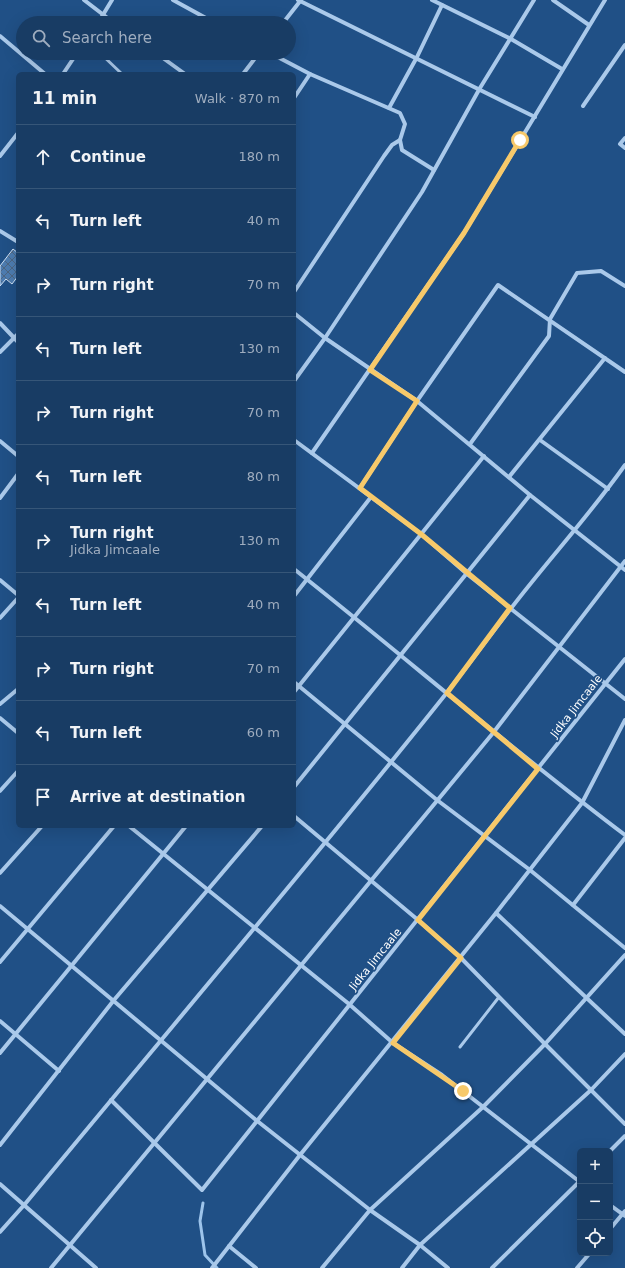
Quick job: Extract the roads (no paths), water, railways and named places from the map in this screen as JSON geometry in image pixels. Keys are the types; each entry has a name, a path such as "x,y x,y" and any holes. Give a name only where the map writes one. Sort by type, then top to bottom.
{"street":[{"path":"84,0 104,15 112,0"},
{"path":"173,0 202,16"},
{"path":"288,16 300,0 535,116"},
{"path":"432,0 511,39 562,69"},
{"path":"296,378 325,338 422,192 480,88 534,0"},
{"path":"553,0 589,25"},
{"path":"312,453 464,233 605,0"},
{"path":"389,108 417,57 442,5"},
{"path":"0,36 16,50"},
{"path":"583,106 625,45"},
{"path":"28,60 42,72"},
{"path":"64,72 72,60"},
{"path":"166,60 182,72"},
{"path":"244,72 253,60"},
{"path":"283,60 310,74 400,113 405,124 400,140 402,150 434,170"},
{"path":"296,95 310,74"},
{"path":"0,156 2,151 16,135"},
{"path":"625,138 620,144 625,148"},
{"path":"296,289 384,156 392,145 400,140"},
{"path":"0,231 16,241"},
{"path":"470,444 549,336 550,319 577,273 600,271 625,286"},
{"path":"360,488 417,401 498,285 550,319 625,372"},
{"path":"296,315 325,338 417,401 530,495 625,570"},
{"path":"0,323 14,338 0,352"},
{"path":"509,477 605,358"},
{"path":"540,440 608,489"},
{"path":"296,441 421,534 467,574 625,699"},
{"path":"0,442 16,454"},
{"path":"296,690 484,456"},
{"path":"0,1232 255,929 447,693 510,608 576,530 625,465"},
{"path":"0,498 16,477"},
{"path":"296,784 530,495"},
{"path":"296,593 371,497"},
{"path":"51,1268 71,1246 154,1142 208,1080 493,733 558,646 625,561"},
{"path":"296,571 354,616 493,733 625,837 573,905"},
{"path":"0,580 16,595"},
{"path":"0,618 16,599"},
{"name":"Jidka Jimcaale","path":"154,1142 202,1190 256,1120 538,769 604,683 625,659"},
{"path":"296,684 437,800 530,870 625,948"},
{"path":"0,704 16,691"},
{"path":"0,718 16,731"},
{"path":"212,1268 300,1155 461,958 582,803 625,720"},
{"path":"0,791 16,773"},
{"path":"296,818 461,958 544,1044 625,1124"},
{"path":"0,873 40,828"},
{"path":"0,962 112,828"},
{"path":"131,828 349,1004 393,1043 483,1106 577,1180"},
{"path":"0,1053 73,966 184,828"},
{"path":"0,1145 114,1000 260,828"},
{"path":"0,906 256,1120 370,1210 420,1245 448,1268"},
{"path":"496,914 625,1034"},
{"path":"322,1268 370,1210 483,1106 544,1044 625,955"},
{"path":"0,1020 59,1071"},
{"path":"402,1268 420,1245 591,1090 625,1054"},
{"path":"110,1100 154,1142"},
{"path":"613,1148 625,1136"},
{"path":"0,1184 25,1204 96,1268"},
{"path":"492,1268 578,1184"},
{"path":"613,1207 624,1214 613,1226"},
{"path":"229,1246 256,1268"},
{"path":"577,1268 587,1256"}],"lane":[{"path":"107,60 120,72"},
{"path":"460,1047 499,997"}],"waterway":[{"path":"203,1203 200,1221 205,1255 217,1268"}]}
